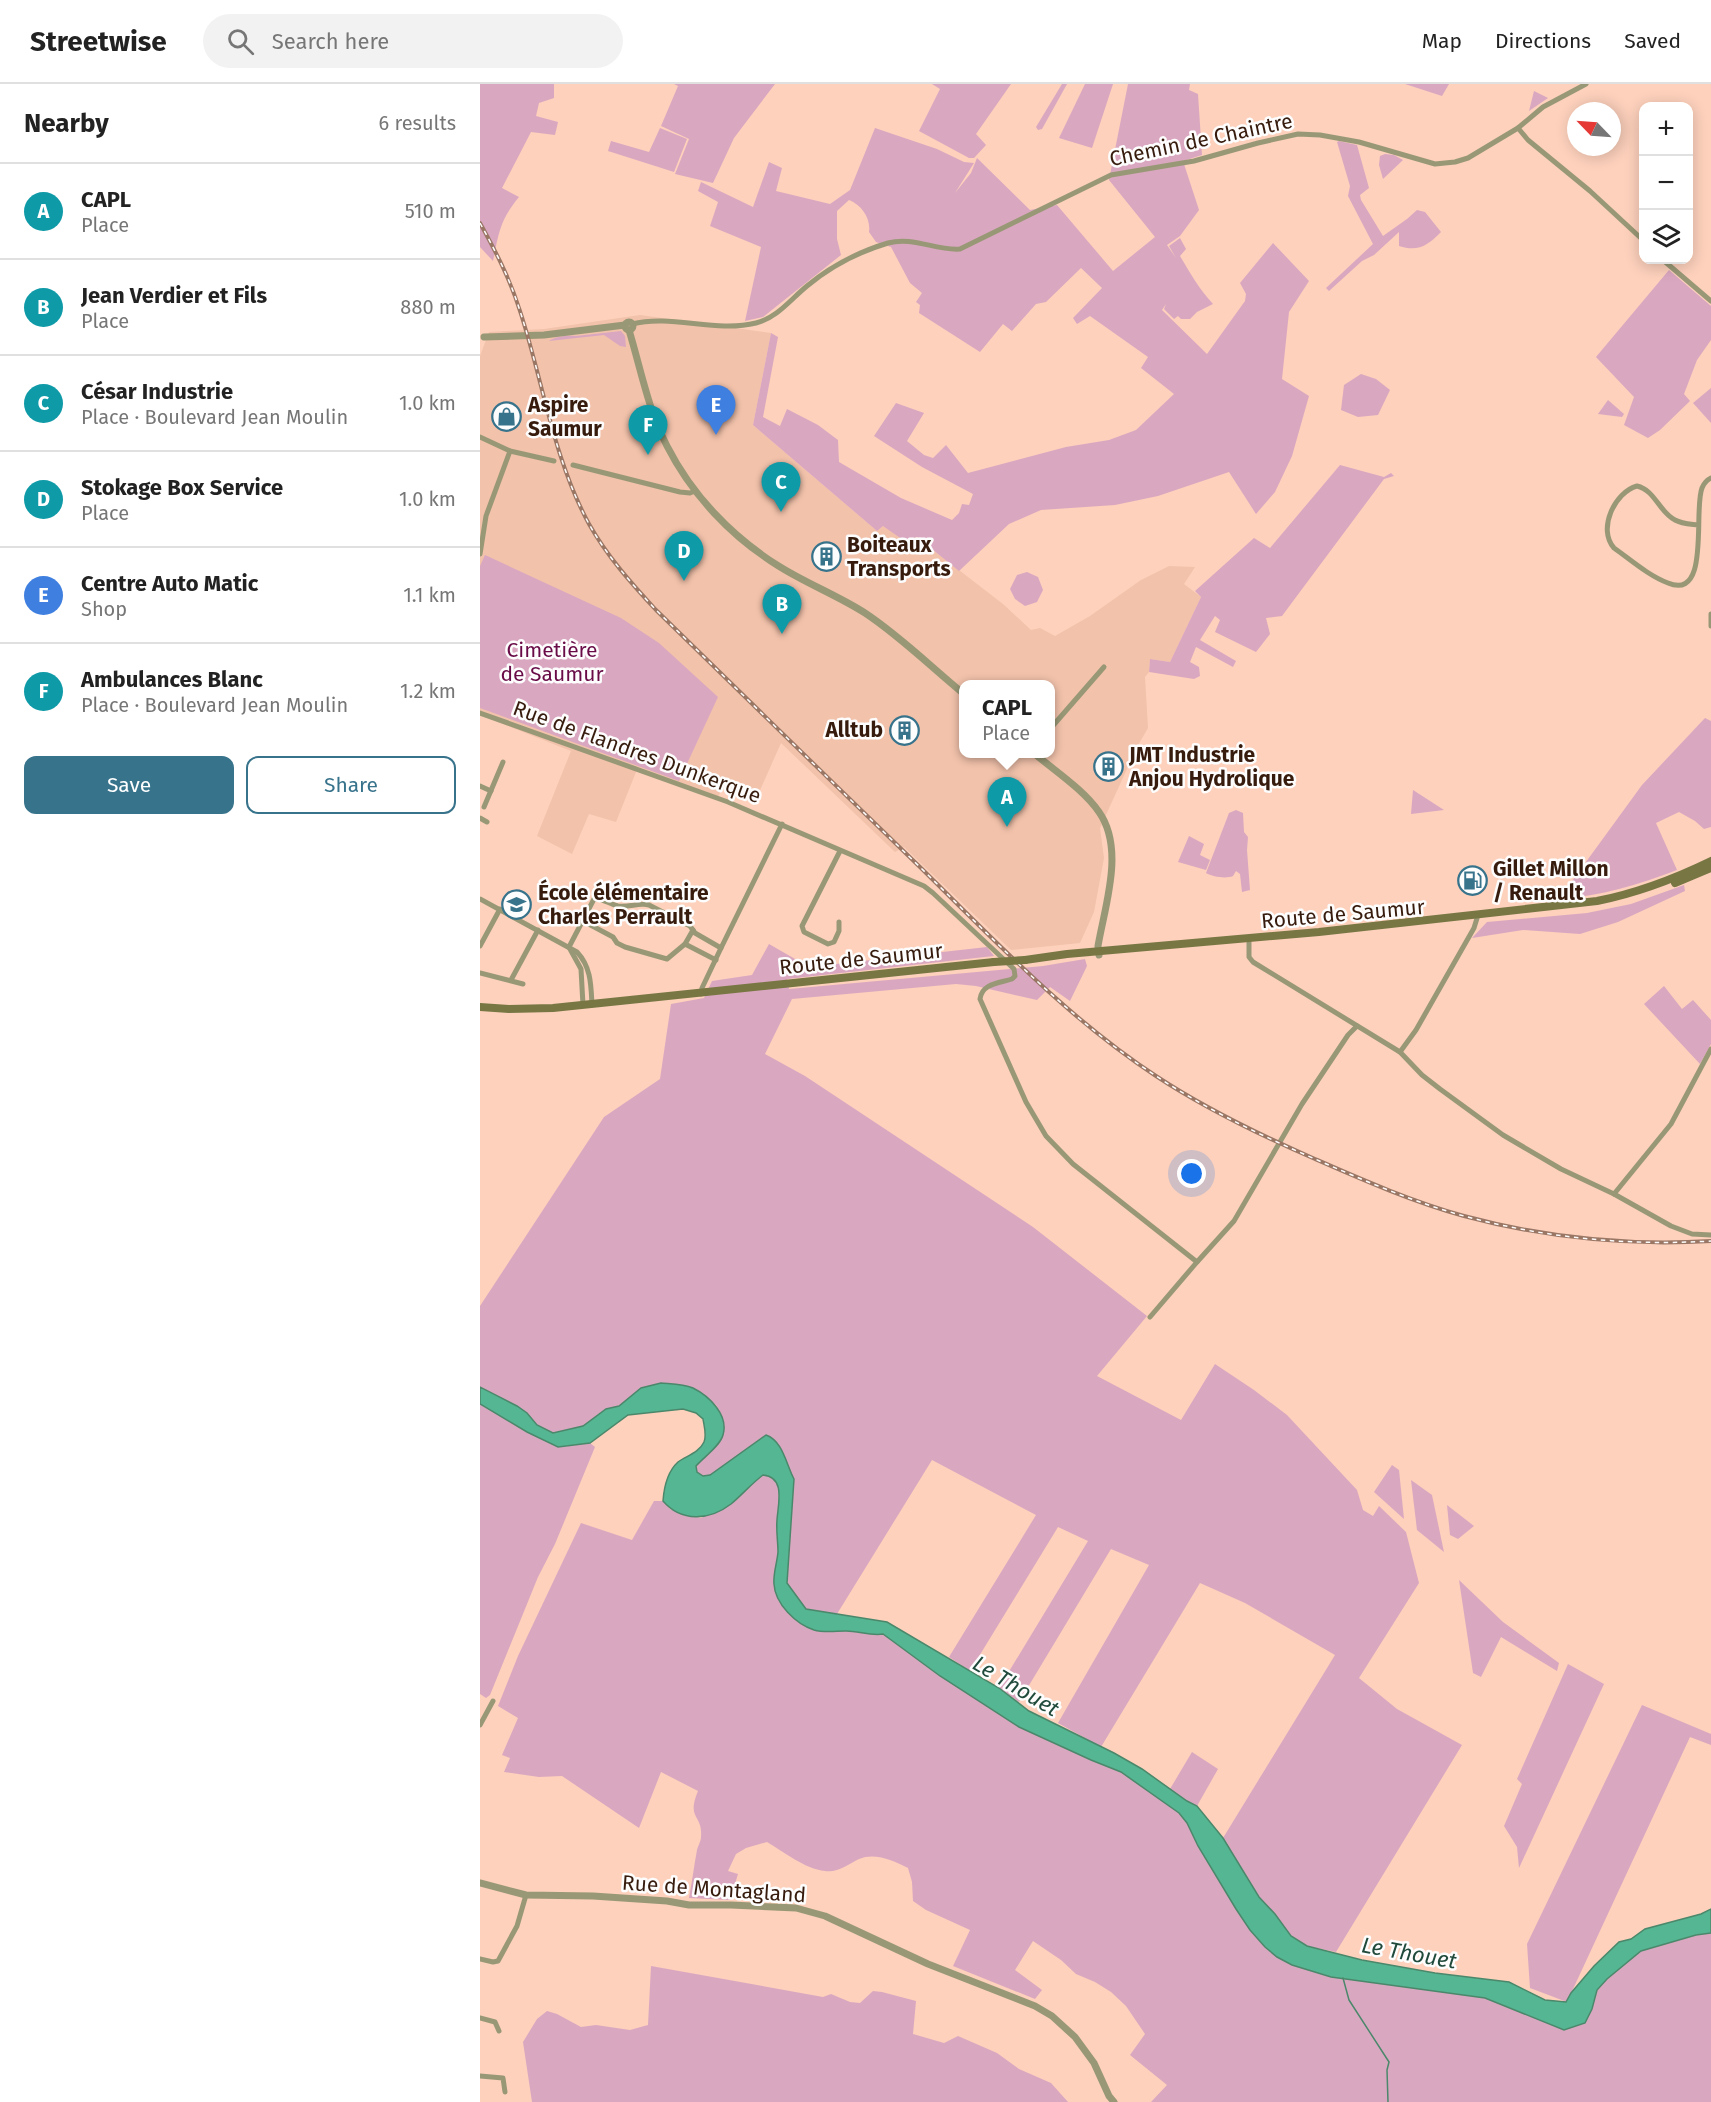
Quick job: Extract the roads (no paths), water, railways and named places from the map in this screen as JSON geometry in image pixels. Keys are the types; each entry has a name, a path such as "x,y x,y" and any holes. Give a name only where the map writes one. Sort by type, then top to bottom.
{"main road":[{"path":"1662,886 1711,861"},
{"path":"1662,886 1711,868"},
{"name":"Route de Saumur","path":"480,1006 518,1009 587,1005 1478,917 1597,901 1662,886"}],"street":[{"name":"Chemin de Chaintre","path":"629,327 656,321 716,326 758,323 773,315 825,272 864,252 886,244 903,241 960,249 1096,181 1123,172 1194,161 1299,134 1359,142 1435,164 1446,164 1467,158 1518,128 1543,107 1586,84"},
{"path":"1518,128 1528,140 1590,191 1639,236"},
{"path":"1668,264 1711,301"},
{"path":"482,337 526,331 580,331 629,327 651,411 668,448 695,491 717,516 758,552 778,566 874,619 959,691"},
{"path":"480,437 510,451 554,461"},
{"path":"480,554 486,516 510,451"},
{"path":"573,465 680,492 695,491"},
{"path":"1698,525 1684,524 1674,520 1666,514 1649,492 1637,486 1624,492 1606,525 1610,544 1614,548 1657,578 1678,585 1688,583 1697,573 1699,564 1698,525 1702,487 1711,478"},
{"path":"1711,614 1711,626"},
{"path":"1055,723 1104,667"},
{"name":"Rue de Flandres Dunkerque","path":"480,713 709,795 924,886 1014,969 1015,976 1012,979 988,986 983,990 980,999 1039,1126 1063,1155 1197,1262"},
{"path":"1041,758 1090,800 1106,823 1113,850 1099,953"},
{"path":"484,807 503,762"},
{"path":"480,786 491,791"},
{"path":"480,818 487,822"},
{"path":"701,994 782,824"},
{"path":"839,922 839,931 834,942 828,944 802,929 840,850"},
{"path":"569,947 594,899 600,898 618,906 642,903 650,905 690,926 695,933 721,948"},
{"path":"480,899 569,947 581,969 587,1005"},
{"path":"480,946 500,909"},
{"path":"1400,1052 1416,1030 1478,917"},
{"path":"583,921 613,937 617,943 625,947 667,959 685,944 693,930"},
{"path":"512,980 538,930"},
{"path":"1249,940 1249,957 1253,962 1400,1052 1440,1089 1503,1135 1561,1169 1683,1231 1711,1234"},
{"path":"685,944 716,960"},
{"path":"480,973 523,984"},
{"path":"1150,1317 1234,1221 1302,1104 1348,1035 1357,1026"},
{"path":"1614,1194 1671,1124 1711,1049"},
{"path":"480,1725 493,1701"},
{"name":"Rue de Montagland","path":"480,1883 526,1895 593,1896 667,1901 689,1905 796,1908 825,1916 928,1964 1035,2006 1052,2016 1065,2026 1094,2063 1114,2102"},
{"path":"480,1959 498,1961 517,1926 526,1895"},
{"path":"480,2018 495,2022 499,2031"},
{"path":"480,2076 503,2078 505,2092"}],"waterway":[{"path":"1343,1978 1349,2000 1389,2062 1388,2102"}],"railway":[{"path":"480,223 516,299 566,473 589,524 612,558 656,610 1006,952 1093,1030 1156,1076 1234,1121 1333,1167 1426,1204 1495,1224 1556,1235 1618,1241 1711,1241"}],"place":[{"name":"Aspire Saumur","path":"507,417"},
{"name":"Centre Auto Matic","path":"716,435"},
{"name":"Ambulances Blanc","path":"648,455"},
{"name":"César Industrie","path":"781,512"},
{"name":"Boiteaux Transports","path":"826,557"},
{"name":"Stokage Box Service","path":"684,581"},
{"name":"Jean Verdier et Fils","path":"782,634"},
{"name":"Alltub","path":"904,730"},
{"name":"JMT Industrie Anjou Hydrolique","path":"1108,767"},
{"name":"CAPL","path":"1007,827"},
{"name":"Gillet Millon / Renault","path":"1472,881"},
{"name":"École élémentaire Charles Perrault","path":"517,905"}],"park label":[{"name":"Cimetière de Saumur","path":"552,662"}],"water label":[{"name":"Le Thouet","path":"1016,1686"},
{"name":"Le Thouet","path":"1409,1953"}]}
